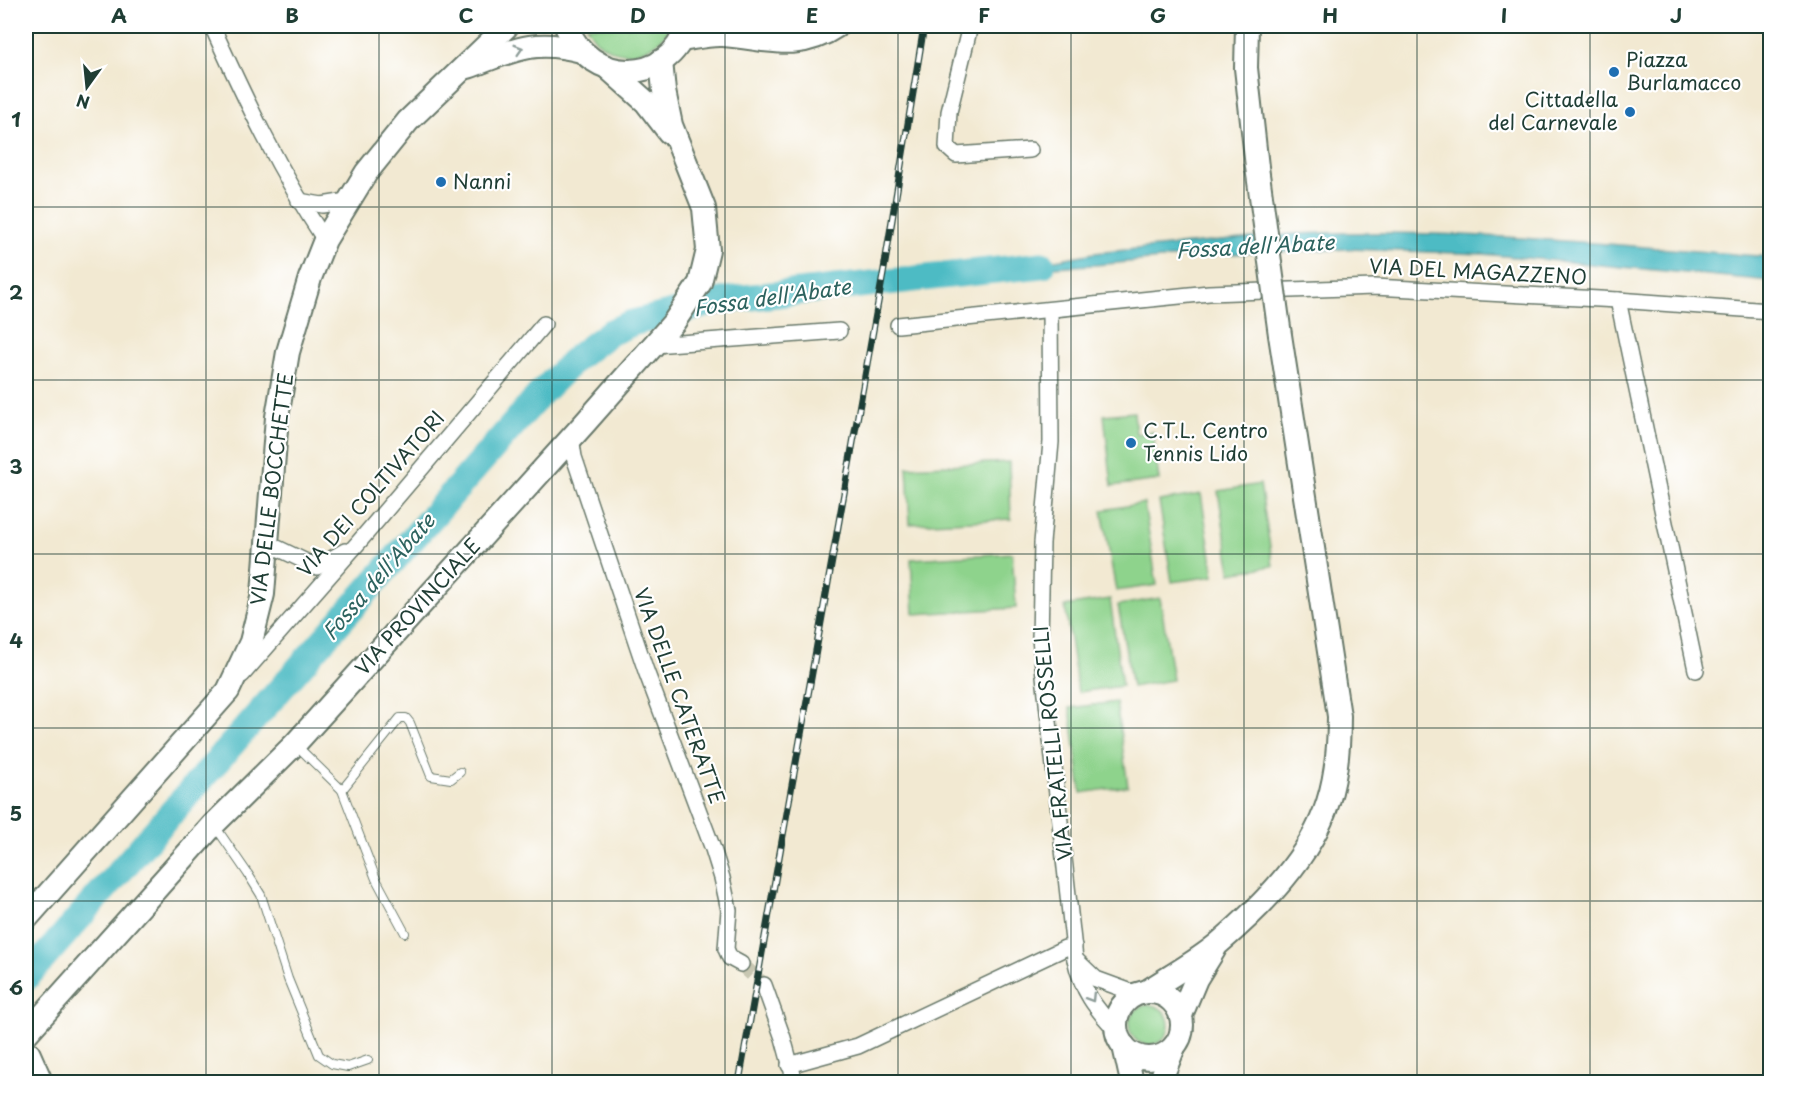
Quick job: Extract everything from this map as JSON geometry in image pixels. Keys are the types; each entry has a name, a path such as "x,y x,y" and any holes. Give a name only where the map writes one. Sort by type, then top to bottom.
{"highway":[{"path":"26,1055 38,1082"}],"main road":[{"name":"VIA DELLE BOCCHETTE","path":"26,919 228,691 251,642 263,594 276,417 288,352 310,278 325,240 366,173 408,121 507,26"},
{"path":"566,26 571,38 581,51"},
{"path":"730,26 758,39"},
{"path":"608,68 626,71 644,69 661,61 672,52 684,33 782,43 799,42 819,36 837,26"},
{"path":"1131,1083 1120,1039 1118,1013 1129,998 1142,993 1218,944 1275,890 1320,824 1328,802 1339,743 1339,716 1280,335 1257,167 1246,68 1247,26"},
{"name":"VIA DELLE BOCCHETTE","path":"464,69 525,46 561,46 581,51"},
{"name":"VIA PROVINCIALE","path":"581,51 593,62 608,68 646,102 675,139"},
{"name":"VIA PROVINCIALE","path":"26,1035 214,824 295,744 654,345 674,322 700,283 708,250 704,208 675,139 664,91 661,61"},
{"path":"1160,1083 1174,1047 1180,1038 1183,1027 1182,1015 1196,979 1218,944"},
{"path":"1142,993 1158,993 1168,997 1182,1015"},
{"path":"1120,1039 1133,1054 1143,1057 1154,1058 1174,1047"}],"street":[{"path":"212,26 233,73 299,201 325,240"},
{"path":"970,26 949,112 947,147 956,155 1030,150"},
{"path":"299,201 322,205 347,201"},
{"name":"VIA DEL MAGAZZENO","path":"898,325 1209,293 1374,286 1618,300 1770,312"},
{"path":"1618,300 1696,670"},
{"name":"VIA FRATELLI ROSSELLI","path":"1050,310 1051,442 1042,543 1040,639 1080,981 1120,1039"},
{"name":"VIA DEI COLTIVATORI","path":"228,691 358,543 544,324"},
{"path":"654,345 839,331"},
{"name":"VIA DELLE CATERATTE","path":"572,436 574,457 646,671 722,878 729,910 726,949 730,958 741,964"},
{"path":"267,543 317,567 358,543"},
{"path":"789,1065 858,1046 1065,948 1075,953 1096,979 1142,993"},
{"path":"764,986 783,1038 795,1083"}],"lane":[{"path":"342,790 400,718 406,718 410,723 431,776 451,778 460,772"},
{"path":"295,744 342,790 376,879 405,933"},
{"path":"214,824 261,895 288,979 319,1055 332,1064 348,1067 368,1060"}],"green space":[{"path":"586,26 672,26 657,43 639,52 629,53 608,49 596,40"},
{"name":"C.T.L. Centro Tennis Lido","path":"1134,412 1136,434 1153,432 1159,480 1112,486 1104,415"},
{"path":"1009,462 1011,519 910,524 907,467"},
{"path":"1260,484 1273,566 1231,573 1218,491"},
{"path":"1201,494 1214,576 1172,582 1159,501"},
{"path":"1144,503 1157,585 1116,591 1102,510"},
{"path":"1012,553 1016,608 914,614 911,559"},
{"path":"1160,598 1173,680 1132,687 1118,605"},
{"path":"1110,599 1122,686 1078,692 1065,606"},
{"path":"1116,702 1128,786 1081,793 1070,708"},
{"path":"1149,1005 1157,1006 1163,1011 1168,1017 1168,1033 1163,1039 1157,1044 1149,1045 1141,1044 1135,1039 1130,1033 1129,1025 1130,1017 1135,1011 1141,1006"}],"water":[{"path":"1294,234 1472,235 1770,257 1770,281 1483,254 1348,249 1205,255 1095,265 1005,269 1094,253"}],"waterway":[{"name":"Fossa dell'Abate","path":"26,978 541,393 575,359 609,333 632,323 725,300 1042,265"}],"tunnel":[{"path":"741,964 764,985"}],"railway":[{"path":"739,1082 884,269 924,26"}],"place":[{"name":"Piazza Burlamacco","path":"1614,72"},
{"name":"Cittadella del Carnevale","path":"1630,112"},
{"name":"Nanni","path":"441,182"},
{"name":"C.T.L. Centro Tennis Lido","path":"1131,443"}]}
